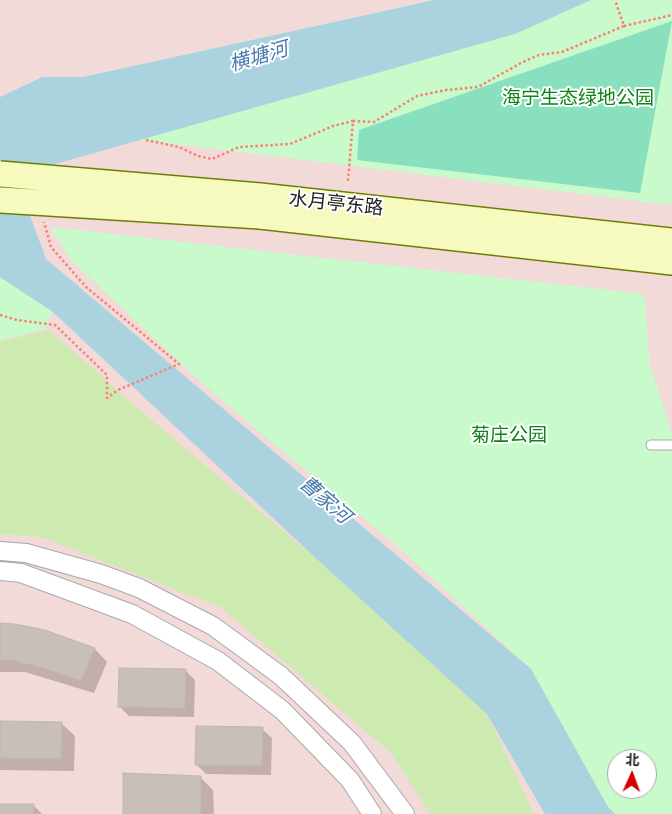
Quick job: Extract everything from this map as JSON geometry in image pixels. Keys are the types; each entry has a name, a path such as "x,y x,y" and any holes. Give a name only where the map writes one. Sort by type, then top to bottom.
{"main road":[{"name":"水月亭东路","path":"0,174 260,206 640,248 672,262"},
{"name":"水月亭东路","path":"0,200 260,206"},
{"name":"水月亭东路","path":"640,248 672,240"}],"street":[{"path":"0,551 26,553 101,574 139,588 213,626 281,676 352,743 405,814"},
{"path":"0,571 20,573 132,614 218,661 282,710 350,780 372,814"}],"lane":[{"path":"651,445 672,445"}],"path":[{"path":"615,0 624,26"},
{"path":"146,140 179,147 198,156 212,158 239,147 290,144 333,126 353,121 374,122 417,96 446,90 478,87 539,55 562,52 624,26 672,15"},
{"path":"348,180 353,121"},
{"path":"0,315 17,320 55,325 107,375 107,398 118,390 179,364 86,287 51,247 44,220"}],"shaded area":[{"path":"0,0 434,0 83,77 42,77 0,97"},
{"path":"555,0 672,0 672,814 0,814 0,182"}],"green space":[{"name":"海宁生态绿地公园","path":"584,0 672,0 672,205 133,139"},
{"path":"672,21 640,193 357,160 359,130"},
{"name":"菊庄公园","path":"50,227 644,294 650,365 672,434 672,814 615,814 608,807 531,669 395,544 201,382 71,260"},
{"path":"0,277 53,312 45,329 0,341"},
{"path":"49,330 149,418 401,630 487,714 534,814 430,814 391,753 220,607 41,537 0,534 0,342"}],"water":[{"path":"434,0 591,0 515,34 55,164 28,210 46,259 531,669 608,807 615,814 545,814 487,714 320,562 53,312 0,277 0,97 42,77 83,77"}],"building":[{"path":"0,623 45,630 95,648 81,681 43,668 11,660 0,660"},
{"path":"119,668 186,669 185,708 118,707"},
{"path":"0,721 62,722 61,759 0,758"},
{"path":"196,726 263,727 262,766 195,765"},
{"path":"123,773 201,776 201,814 123,814"},
{"path":"0,804 34,804 34,814 0,814"}],"water label":[{"name":"横塘河","path":"259,58"},
{"name":"曹家河","path":"324,501"}]}
